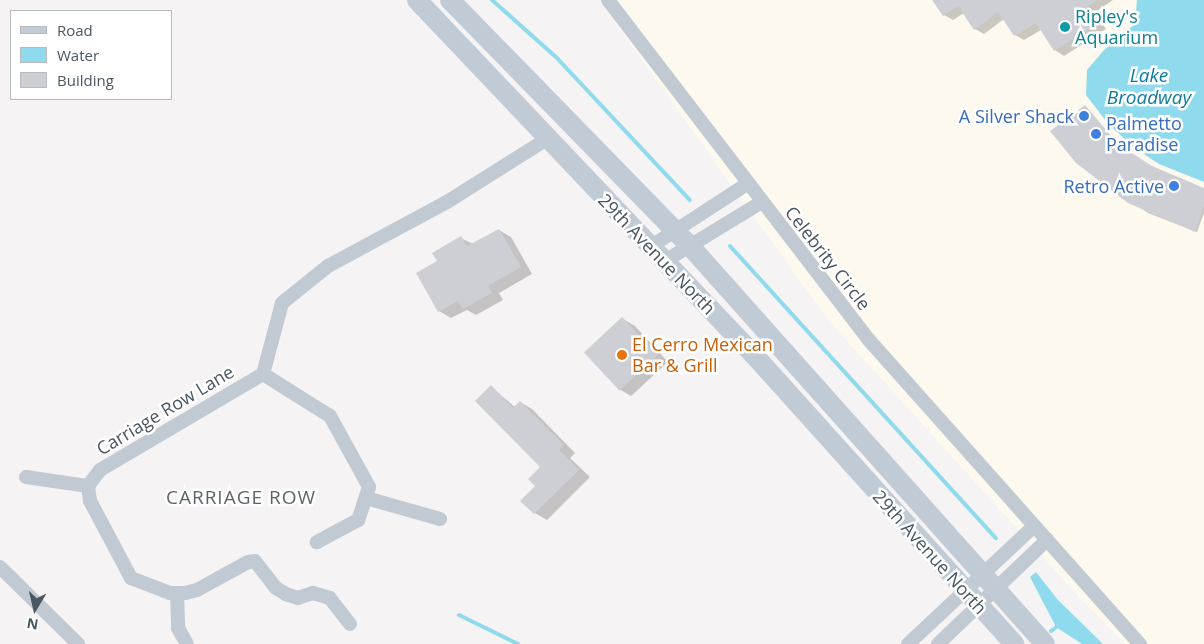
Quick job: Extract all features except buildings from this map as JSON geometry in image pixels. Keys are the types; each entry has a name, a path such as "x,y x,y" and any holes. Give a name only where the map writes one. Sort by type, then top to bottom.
{"main road":[{"name":"29th Avenue North","path":"417,0 547,139 754,354 1014,644"},
{"name":"29th Avenue North","path":"450,0 690,246 985,573 996,590 1045,644"}],"street":[{"name":"Celebrity Circle","path":"608,0 760,203 868,339 1140,644"},
{"path":"317,542 358,520 369,487 330,416 263,374 282,303 328,266 447,202 547,139"},
{"path":"650,247 747,184"},
{"path":"665,261 760,203"},
{"name":"Carriage Row Lane","path":"88,486 100,470 263,374"},
{"path":"26,477 88,486 90,501 131,578 177,593 198,590 248,562 255,561 276,588 298,598 313,593 330,598 350,624"},
{"path":"366,498 440,519"},
{"path":"938,644 972,598 985,573 1034,526"},
{"path":"908,644 972,598 996,590 1047,540"},
{"path":"0,567 78,644"},
{"path":"177,593 178,628 187,644"}],"shaded area":[{"path":"599,0 1204,0 1204,644 1125,644 1080,598 828,320"}],"water":[{"name":"Lake Broadway","path":"1137,0 1204,0 1204,182 1159,164 1136,149 1109,125 1086,95 1087,70 1104,50 1135,24"},
{"path":"1036,572 1058,600 1103,644 1082,644 1056,627 1030,577"}],"waterway":[{"path":"492,0 556,57 690,200"},
{"path":"730,246 996,538"},
{"path":"459,615 518,644"},
{"path":"1051,631 1059,625"}],"place":[{"name":"Ripley's Aquarium","path":"1065,27"},
{"name":"A Silver Shack","path":"1084,116"},
{"name":"Palmetto Paradise","path":"1096,134"},
{"name":"Retro Active","path":"1174,186"},
{"name":"El Cerro Mexican Bar & Grill","path":"622,355"}],"district":[{"name":"CARRIAGE ROW","path":"241,498"}]}
